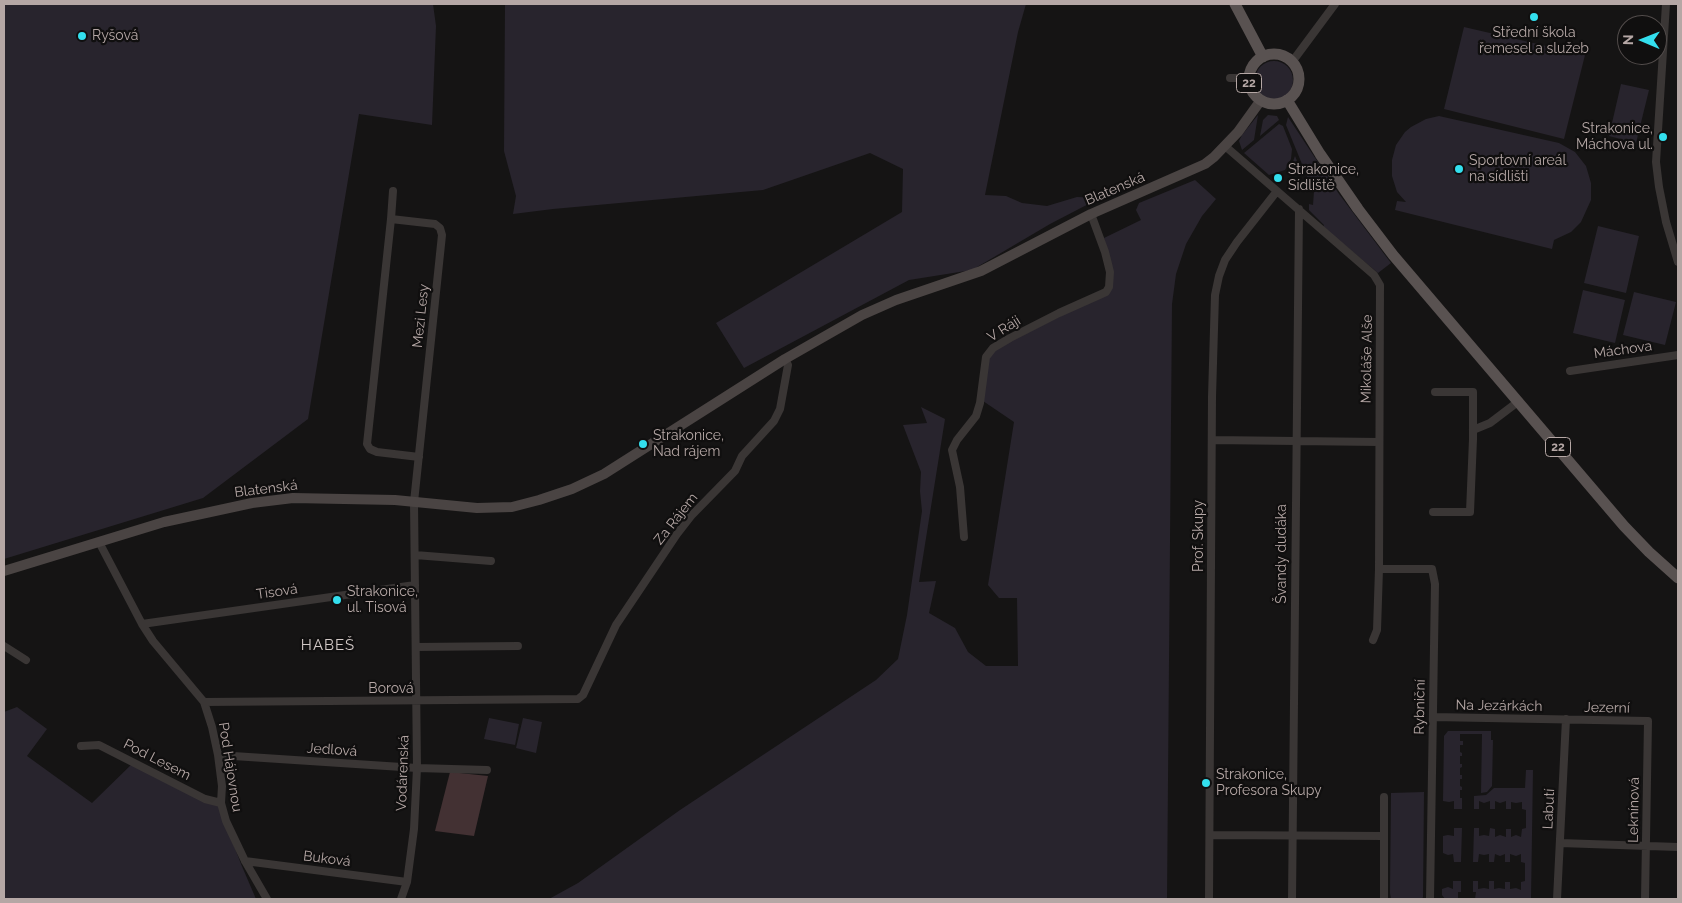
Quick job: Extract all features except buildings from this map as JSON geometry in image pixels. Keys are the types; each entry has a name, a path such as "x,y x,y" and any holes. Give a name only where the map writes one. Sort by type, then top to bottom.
{"main road":[{"name":"22","path":"1235,4 1263,57"},
{"name":"22","path":"1292,62 1278,54 1270,54 1263,57 1253,66 1249,78 1252,91 1261,100 1274,104 1288,100 1320,154 1393,255 1624,526 1678,578"},
{"path":"1288,100 1293,96 1299,82 1299,75 1292,62"}],"street":[{"path":"1292,62 1335,4"},
{"path":"1666,4 1656,162 1666,222 1678,262"},
{"path":"1230,78 1249,78"},
{"name":"Blatenská","path":"4,571 164,522 252,503 293,498 395,500 477,508 512,507 572,489 604,474 785,359 862,315 896,300 980,271 1091,214 1195,170 1214,158 1226,146 1261,100"},
{"name":"Mikoláše Alše","path":"1226,146 1374,275 1380,285 1379,569 1377,630 1373,640"},
{"path":"393,191 367,444 370,449 377,452 419,458"},
{"name":"Prof. Skupy","path":"1209,899 1212,440 1215,296 1225,260 1277,191"},
{"name":"Švandy dudáka","path":"1292,899 1299,210"},
{"name":"V Ráji","path":"964,537 960,487 952,450 957,440 976,416 980,402 986,357 993,348 1010,338 1106,292 1109,287 1110,272 1091,214"},
{"name":"Mezi Lesy","path":"391,219 435,224 440,228 442,235 414,502"},
{"name":"Máchova","path":"1570,371 1678,355"},
{"name":"Za Rájem","path":"578,699 583,695 616,625 677,534 691,516 735,471 742,456 774,421 780,409 788,365 785,359"},
{"path":"1433,512 1470,512 1473,430 1473,392 1435,392"},
{"path":"1473,430 1490,423 1519,401"},
{"path":"1212,440 1379,442"},
{"name":"Vodárenská","path":"401,899 407,882 414,829 417,768 414,502"},
{"name":"Pod Hájovnou","path":"99,542 142,624 153,641 204,702 218,755 222,786 221,803 226,821 266,899"},
{"path":"415,555 491,561"},
{"name":"Rybniční","path":"1379,569 1432,569 1435,584 1430,899"},
{"name":"Tisová","path":"142,624 415,585"},
{"path":"4,646 26,660"},
{"path":"416,647 518,646"},
{"name":"Borová","path":"204,702 416,702 578,699"},
{"name":"Na Jezárkách","path":"1433,717 1566,720"},
{"name":"Jezerní","path":"1566,720 1648,721"},
{"name":"Labutí","path":"1557,899 1566,720"},
{"name":"Leknínová","path":"1645,899 1648,721"},
{"name":"Pod Lesem","path":"81,746 99,745 205,799 221,803"},
{"name":"Jedlová","path":"218,755 417,768 487,770"},
{"path":"1384,797 1384,899"},
{"path":"1210,835 1384,836"},
{"path":"1560,843 1678,847"},
{"name":"Buková","path":"245,861 407,882"}],"shaded area":[{"path":"4,4 433,4 436,26 432,125 359,114 308,419 203,498 4,559"},
{"path":"505,4 1026,4 1018,32 985,195 1006,196 1022,203 1047,206 1077,197 1100,198 1050,224 972,270 909,280 744,368 716,323 902,212 903,169 870,153 763,190 513,214 516,196 504,151"},
{"path":"1464,27 1585,55 1564,139 1444,109"},
{"path":"1274,61 1287,67 1293,80 1287,93 1274,99 1261,93 1255,80 1261,67"},
{"path":"1621,84 1649,90 1636,143 1609,136"},
{"path":"1258,115 1254,140 1242,150 1239,141"},
{"path":"1268,115 1277,116 1279,120 1260,136 1263,120"},
{"path":"1439,116 1559,143 1575,152 1586,166 1591,183 1591,200 1581,222 1571,232 1554,240 1552,249 1395,210 1397,201 1406,202 1397,192 1392,176 1392,160 1396,145 1411,127 1426,119"},
{"path":"1288,117 1339,194 1391,263 1378,273 1323,227 1324,225 1309,210 1309,204 1313,205 1314,191 1310,191 1309,181 1286,125"},
{"path":"1279,124 1283,126 1292,149 1291,159 1285,170 1269,175 1244,153"},
{"path":"1295,156 1302,173 1301,174 1289,172"},
{"path":"1195,180 1216,199 1202,216 1186,244 1176,274 1172,304 1167,899 549,899 578,883 680,810 876,680 898,659 907,615 922,511 921,472 903,425 927,423 921,407 945,419 919,582 936,581 929,613 955,628 968,652 986,666 1018,666 1017,598 999,598 988,585 1014,422 983,401 987,353 1100,296 1113,278 1104,238 1141,220 1136,210 1139,203"},
{"path":"1598,226 1639,236 1626,293 1584,283"},
{"path":"1583,290 1625,300 1615,343 1573,333"},
{"path":"1634,292 1676,302 1665,345 1623,335"},
{"path":"17,707 47,729 27,756 92,803 135,761 219,806 256,899 4,899 4,712"},
{"path":"489,718 519,724 515,745 484,739"},
{"path":"523,718 542,722 536,753 516,748"},
{"path":"1448,731 1491,731 1491,740 1493,740 1492,786 1487,792 1481,793 1482,734 1460,734 1460,741 1463,741 1463,745 1460,745 1460,752 1462,753 1462,756 1460,756 1462,767 1460,768 1460,775 1462,775 1462,779 1460,779 1460,786 1462,790 1460,790 1460,798 1462,798 1462,809 1454,809 1454,801 1443,801 1444,736"},
{"path":"1526,770 1533,770 1531,899 1475,899 1476,892 1473,892 1473,881 1478,881 1478,889 1489,889 1489,881 1494,881 1494,889 1505,889 1505,882 1510,882 1510,889 1516,888 1521,890 1521,882 1525,881 1525,863 1521,862 1521,854 1516,856 1510,854 1510,862 1505,862 1505,854 1500,856 1495,854 1494,862 1489,862 1489,854 1479,854 1478,862 1473,862 1474,828 1479,828 1479,836 1489,836 1490,828 1495,829 1495,837 1500,835 1506,837 1506,829 1511,829 1511,837 1516,835 1521,837 1522,829 1526,828 1526,810 1522,809 1522,802 1511,802 1511,809 1506,809 1506,801 1500,803 1495,801 1495,809 1490,809 1490,801 1484,803 1479,801 1479,809 1474,809 1474,796 1486,795 1494,788 1525,788"},
{"path":"450,772 488,776 474,836 435,831"},
{"path":"1424,792 1423,897 1422,899 1391,899 1391,793"},
{"path":"1454,828 1462,828 1461,862 1454,862 1453,854 1443,853 1443,836 1454,836"},
{"path":"1453,881 1461,881 1461,892 1458,892 1458,899 1445,899 1442,895 1442,889 1448,887 1453,889"}],"place":[{"name":"Střední škola řemesel a služeb","path":"1534,17"},
{"name":"Ryšová","path":"82,36"},
{"name":"Strakonice, Máchova ul.","path":"1663,137"},
{"name":"Sportovní areál na sídlišti","path":"1459,169"},
{"name":"Strakonice, Sídliště","path":"1278,178"},
{"name":"Strakonice, Nad rájem","path":"643,444"},
{"name":"Strakonice, ul. Tisová","path":"337,600"},
{"name":"Strakonice, Profesora Skupy","path":"1206,783"}],"district":[{"name":"HABEŠ","path":"328,645"}]}
